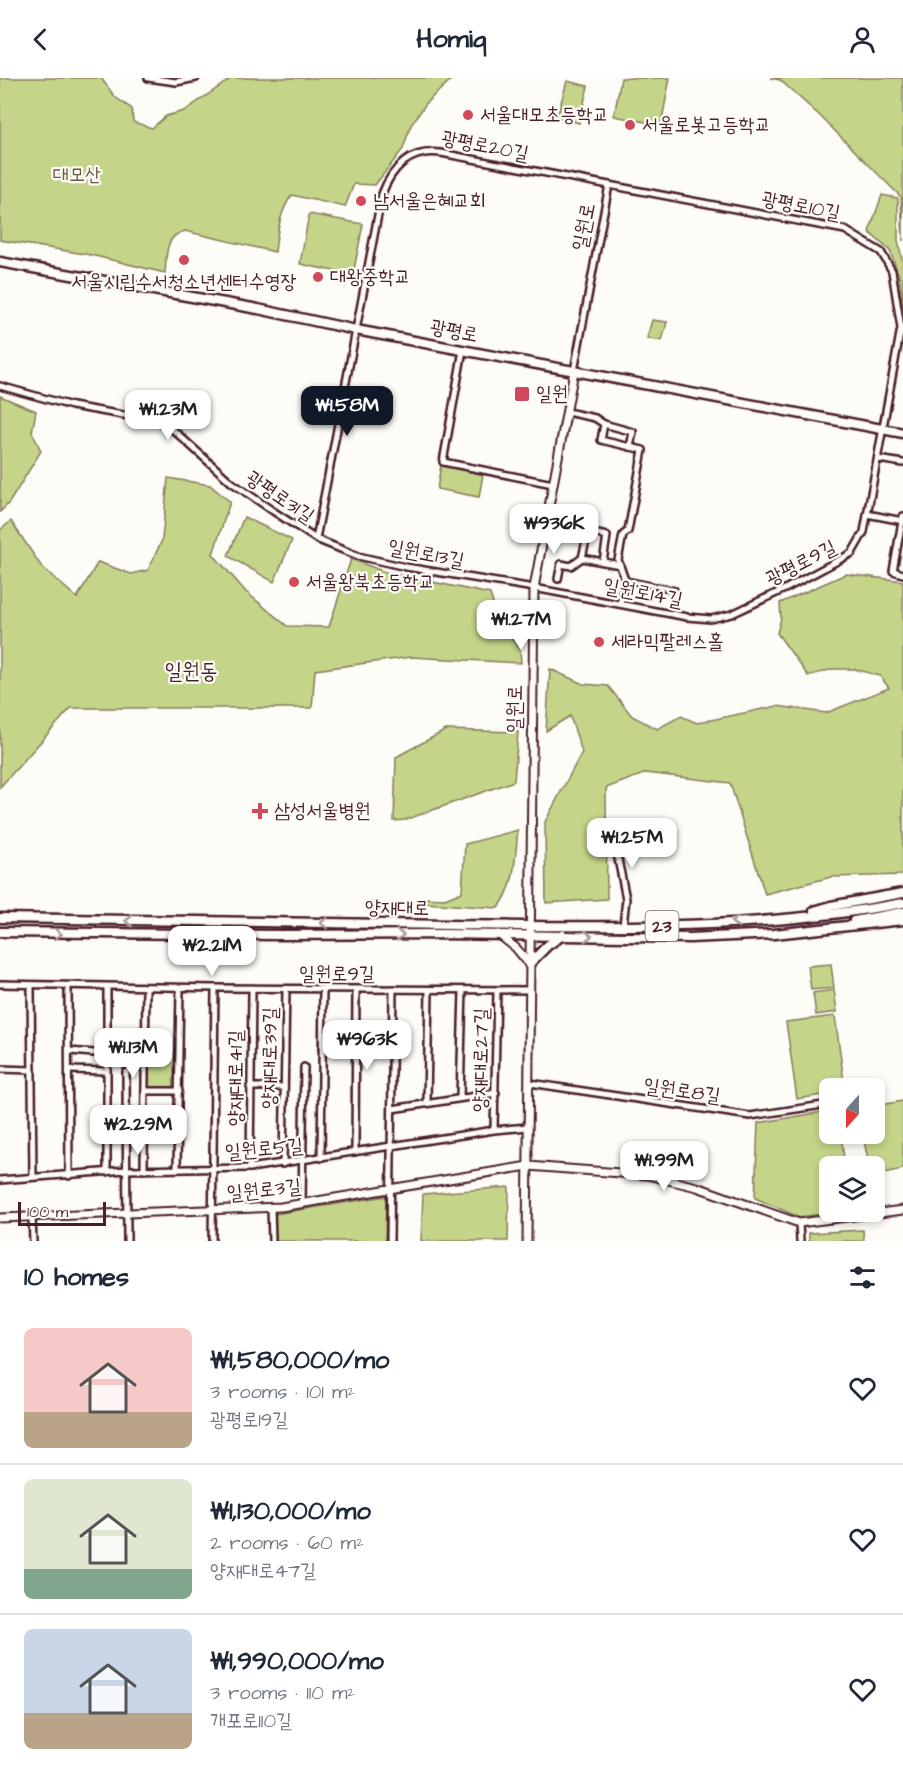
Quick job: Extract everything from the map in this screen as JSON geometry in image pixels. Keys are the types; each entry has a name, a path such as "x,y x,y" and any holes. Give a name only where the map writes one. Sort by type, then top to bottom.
{"main road":[{"name":"광평로","path":"0,262 258,309 356,330 903,433"},
{"name":"양재대로","path":"794,918 831,906 903,893"},
{"name":"양재대로","path":"0,933 498,934 623,926 686,926 794,918 903,903"},
{"name":"양재대로","path":"774,934 903,912"},
{"name":"양재대로","path":"0,918 530,931 563,936 690,938 774,934 903,920"},
{"path":"530,964 553,941 563,936"}],"street":[{"path":"148,78 176,82 196,78"},
{"name":"광평로20길","path":"316,539 382,194 392,173 408,159 428,151 666,196"},
{"name":"일원로","path":"527,1241 534,588 609,185"},
{"name":"광평로10길","path":"666,196 845,230 881,252 892,271 902,328 883,429"},
{"path":"463,350 443,462 553,484"},
{"name":"광평로31길","path":"0,386 72,406 157,421 171,428 231,482 316,539"},
{"path":"567,412 595,418 633,432 630,447"},
{"path":"604,423 601,440 643,450 628,531 622,535 618,560 625,580 620,604"},
{"name":"광평로9길","path":"711,620 732,614 852,553 864,532 883,429"},
{"path":"878,459 903,464"},
{"path":"867,514 903,519 893,571 903,574"},
{"path":"558,579 561,564 571,566 582,558 588,532 607,536 603,562"},
{"name":"일원로13길","path":"316,539 358,556 406,567 534,588"},
{"path":"582,558 620,565"},
{"path":"625,580 675,590"},
{"name":"일원로14길","path":"534,588 711,620"},
{"path":"623,926 626,899 616,849 619,831 662,834"},
{"path":"498,934 516,948 530,964"},
{"name":"일원로9길","path":"0,984 146,988 530,990"},
{"path":"31,986 33,1177"},
{"path":"69,987 69,1176"},
{"path":"107,987 107,1172"},
{"path":"144,1170 146,988"},
{"path":"177,1169 180,988"},
{"path":"213,1241 215,988"},
{"name":"양재대로41길","path":"250,1168 252,989"},
{"name":"양재대로39길","path":"283,1164 286,989"},
{"path":"321,1158 323,989"},
{"path":"355,1152 356,989"},
{"path":"390,1241 393,989"},
{"path":"427,1104 429,990"},
{"path":"460,1098 463,990"},
{"name":"양재대로27길","path":"494,1130 497,990"},
{"path":"322,1048 356,1047"},
{"path":"69,1051 107,1054"},
{"path":"302,1204 304,1067"},
{"path":"0,1069 32,1070"},
{"path":"69,1070 107,1071"},
{"path":"126,1072 127,1241"},
{"name":"일원로8길","path":"530,1083 750,1116 819,1106"},
{"path":"250,1087 284,1087"},
{"path":"145,1091 179,1091"},
{"path":"392,1109 496,1093"},
{"name":"일원로5길","path":"0,1180 126,1170 250,1168 494,1130 528,1127"},
{"name":"일원로3길","path":"0,1218 271,1208 528,1166 640,1173 697,1187 799,1223"},
{"path":"271,1208 272,1241"},
{"path":"800,1241 799,1223 903,1210"},
{"path":"32,1217 33,1241"}],"green space":[{"name":"대모산","path":"0,78 101,78 115,97 132,109 133,122 152,128 166,116 184,111 232,78 453,78 427,102 411,125 403,149 375,185 354,184 345,207 292,195 282,215 275,252 185,231 173,237 170,242 165,273 91,255 0,240"},
{"path":"621,78 670,78 661,125 614,116"},
{"path":"770,78 903,78 903,241 901,197 820,116 780,80"},
{"path":"567,81 588,86 579,123 557,117"},
{"path":"882,195 898,198 898,240 903,264 903,308 899,276 890,251 869,232"},
{"path":"309,214 363,224 353,275 300,264"},
{"path":"652,320 667,322 662,341 647,338"},
{"path":"0,396 36,411 32,432 41,451 9,503 0,512"},
{"path":"441,465 483,474 479,497 437,489"},
{"path":"168,478 210,485 230,502 213,554 246,592 287,626 329,627 351,559 385,572 490,594 499,623 520,649 521,663 411,657 315,670 312,708 71,708 0,787 0,530 11,521 41,566 77,598 98,562 131,574 148,570 162,540"},
{"path":"244,517 292,540 274,582 228,556"},
{"path":"846,574 903,581 903,875 831,877 765,894 730,783 646,773 606,788 607,899 546,903 545,822 582,752 570,716 546,731 550,669 583,684 608,686 632,716 657,729 681,716 697,723 777,706 826,713 889,688 880,676 855,669 833,669 808,676 777,633 781,618 780,603"},
{"path":"446,730 518,732 514,781 405,820 394,821 396,757"},
{"path":"518,830 511,881 504,900 498,908 424,903 424,898 445,899 462,892 465,844"},
{"path":"831,964 834,988 811,990 808,966"},
{"path":"834,990 837,1012 816,1015 813,993"},
{"path":"835,1016 843,1078 819,1078 819,1096 797,1099 786,1022"},
{"path":"147,1053 179,1053 178,1090 146,1090"},
{"path":"903,1101 903,1169 885,1173 885,1156 867,1156 864,1144 885,1144 885,1104"},
{"path":"819,1113 819,1144 842,1144 844,1156 819,1156 819,1214 799,1217 755,1198 758,1123"},
{"path":"509,1187 508,1241 421,1241 423,1194"},
{"path":"386,1196 385,1241 276,1241 275,1214"},
{"path":"863,1230 864,1241 809,1241 809,1233"}],"place":[{"name":"서울대모초등학교","path":"468,115"},
{"name":"서울로봇고등학교","path":"630,125"},
{"name":"남서울은혜교회","path":"361,201"},
{"name":"서울시립수서청소년센터수영장","path":"184,260"},
{"name":"대왕중학교","path":"318,277"},
{"name":"일원","path":"522,394"},
{"name":"서울왕북초등학교","path":"294,582"},
{"name":"세라믹팔레스홀","path":"599,642"},
{"name":"삼성서울병원","path":"260,811"}],"district":[{"name":"일원동","path":"191,671"}]}
